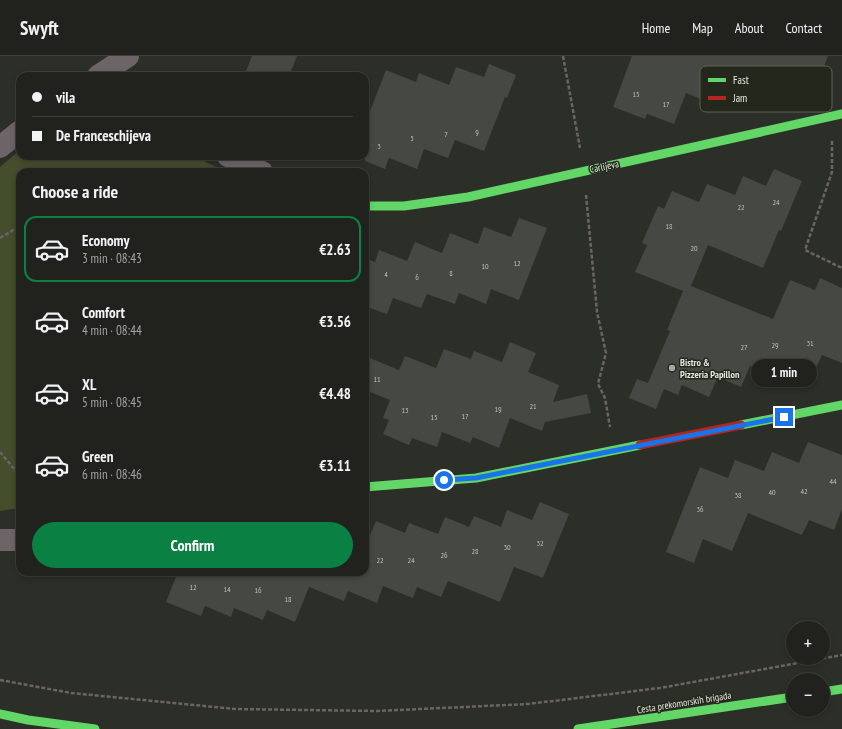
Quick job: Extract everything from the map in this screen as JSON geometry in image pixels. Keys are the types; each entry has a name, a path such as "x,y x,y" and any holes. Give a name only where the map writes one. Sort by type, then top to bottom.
{"street":[{"path":"104,72 128,56"},
{"name":"Carlijeva","path":"369,206 389,208 425,205 842,114"},
{"path":"0,147 16,134"},
{"path":"236,160 254,168"},
{"path":"369,487 476,478 842,405"},
{"path":"0,540 16,540"},
{"path":"830,691 842,689"},
{"name":"Cesta prekomorskih brigada","path":"578,729 786,698"},
{"path":"0,714 28,720 95,729"}],"path":[{"path":"563,56 584,171 597,312 606,353 598,384 605,398 614,451"},
{"path":"832,116 832,172 805,250 842,268"},
{"path":"0,238 16,228"},
{"path":"0,452 16,471"},
{"path":"0,680 71,693 236,709 377,711 528,704 660,688 842,655"}],"green space":[{"path":"16,153 16,160 202,160 218,168 16,168 16,509 0,511 0,167"}],"building":[{"path":"252,56 297,56 291,72 246,72"},
{"path":"632,56 828,56 824,66 700,66 700,99 686,93 674,124 647,114 645,119 613,107"},
{"path":"489,64 516,75 507,98 505,97 484,151 455,140 448,158 424,149 417,169 389,158 385,169 365,161 369,160 369,111 386,70 416,82 419,73 449,85 456,67 484,77"},
{"path":"774,169 802,181 781,231 779,230 763,268 708,245 691,286 773,319 790,280 815,290 820,278 842,288 842,363 822,355 815,370 786,359 779,377 750,366 741,387 718,377 709,397 682,385 678,395 664,389 656,409 629,398 637,379 648,383 670,331 667,330 683,291 635,272 647,245 642,243 658,206 664,209 672,191 699,202 707,184 735,195 743,176 766,186"},
{"path":"519,218 547,228 519,300 491,289 486,304 459,293 455,304 427,294 421,308 393,298 387,314 369,307 369,260 375,262 379,250 407,261 415,242 442,253 450,233 478,244 484,227 511,237"},
{"path":"510,342 536,353 528,372 559,385 553,402 587,394 591,413 545,422 542,431 510,418 499,448 473,437 470,443 442,432 437,447 412,438 409,445 383,434 389,420 383,418 390,400 369,392 369,358 399,370 405,356 436,368 444,349 471,359 474,351 502,362"},
{"path":"808,442 842,455 842,509 834,530 809,520 802,535 748,513 732,551 703,539 694,563 666,552 700,467 728,478 735,460 764,471 772,452 799,463"},
{"path":"540,502 569,514 543,578 514,567 500,602 448,581 441,597 417,587 413,598 383,586 377,603 348,591 344,601 309,587 295,622 267,610 263,620 234,608 231,617 205,606 201,616 166,602 176,576 369,576 369,538 376,521 405,533 409,523 438,534 445,517 469,527 474,516 501,527 507,510 532,520"}],"traffic: fast":[{"path":"369,206 404,206 468,197 842,114"},
{"path":"741,425 842,405"},
{"path":"369,487 476,478 640,445"},
{"path":"830,691 842,689"},
{"path":"578,729 786,698"},
{"path":"0,714 28,720 95,729"}],"traffic: jam":[{"path":"640,445 741,425"}],"place":[{"name":"Bistro & Pizzeria Papillon","path":"672,368"}],"route":[{"path":"444,480 476,478 784,417"}]}
